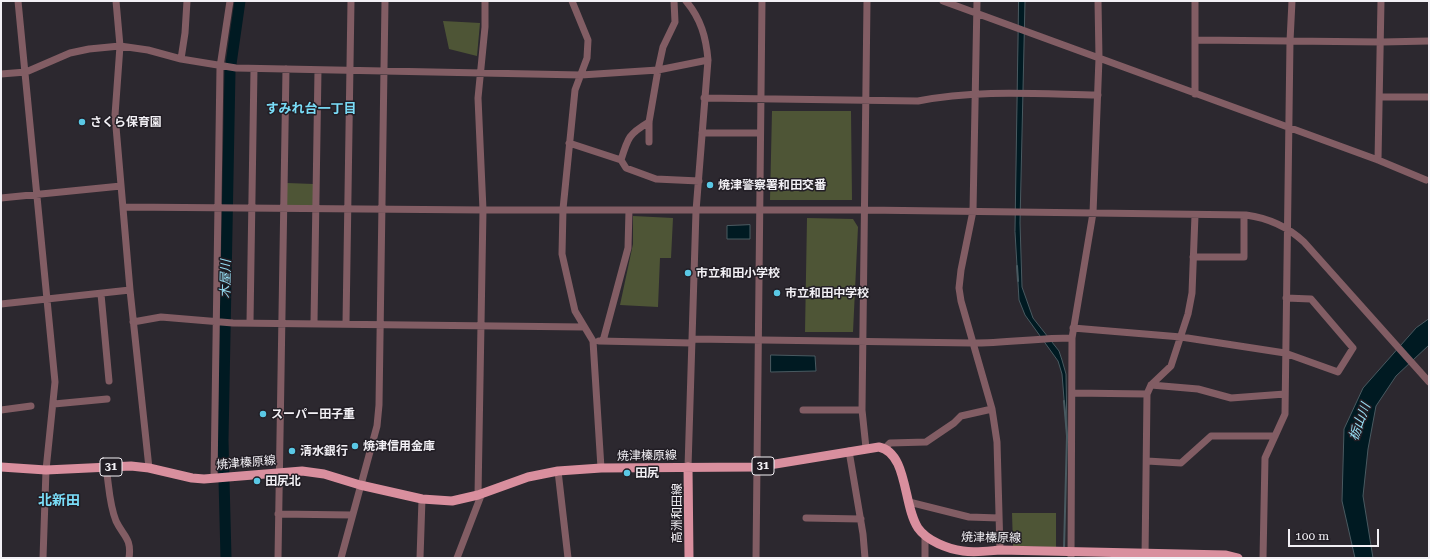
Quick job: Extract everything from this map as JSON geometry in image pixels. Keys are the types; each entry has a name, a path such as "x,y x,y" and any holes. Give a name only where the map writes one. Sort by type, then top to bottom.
{"main road":[{"name":"焼津榛原線","path":"1,467 46,470 131,466 149,468 192,478 217,478 302,471 324,474 360,485 422,500 452,501 480,494 528,477 558,471 601,468 757,467 866,448 885,448"},
{"path":"885,448 893,455 900,470 912,516 918,528 925,536"},
{"name":"高洲和田線","path":"688,467 689,558"},
{"name":"焼津榛原線","path":"925,536 953,549 965,551 1071,555 1226,556 1238,558"}],"street":[{"path":"18,1 55,382 54,404 46,470 43,558"},
{"path":"116,1 120,46 115,115 133,322 149,468"},
{"path":"181,59 185,33 187,1"},
{"path":"217,478 220,321 217,207 220,67 230,1"},
{"path":"346,323 351,1"},
{"path":"341,558 377,426 380,405 385,1"},
{"path":"457,558 480,494 483,210 478,98 485,27 485,1"},
{"path":"572,1 588,40 587,58 575,90 563,210 562,254 575,311 593,341 601,468"},
{"path":"650,142 649,122 658,70 664,47 675,22 674,1"},
{"path":"686,1 701,22 706,39 708,60 696,211 688,467"},
{"path":"756,558 762,1"},
{"path":"866,448 862,410 864,342 864,210 867,101 867,1"},
{"path":"943,1 976,14 1028,31 1289,129 1378,160 1426,180"},
{"path":"976,1 973,211 961,270 959,288 972,343 992,409 997,442 999,518 1005,553"},
{"path":"1071,555 1073,393 1072,338 1093,213 1099,58 1098,1"},
{"path":"1195,94 1196,1"},
{"path":"1263,558 1265,458 1285,414 1290,41 1292,1"},
{"path":"1378,160 1381,96 1381,1"},
{"path":"1196,40 1382,42 1429,41"},
{"path":"1,74 26,72 70,54 89,49 120,46 148,50 220,67 254,69 581,75 658,70 708,60"},
{"path":"250,322 254,69"},
{"path":"278,558 280,323 284,208 286,69"},
{"path":"314,323 318,70"},
{"path":"704,98 918,101 945,96 974,94 1098,95"},
{"path":"1381,96 1429,97"},
{"path":"621,160 626,144 633,131 649,122"},
{"path":"702,133 760,133"},
{"path":"569,143 621,160 626,168 656,179 699,180"},
{"path":"1,198 121,186"},
{"path":"124,207 252,207 382,210 696,211 759,209 1024,211 1244,215 1261,217 1288,230 1304,242 1429,382"},
{"path":"603,341 628,248 629,210"},
{"path":"1146,555 1147,394 1152,385 1172,366 1181,337 1192,293 1195,214"},
{"path":"1193,257 1244,257 1244,215"},
{"path":"1,304 130,290"},
{"path":"101,294 108,381"},
{"path":"1073,328 1181,337 1285,353 1338,372 1353,348 1311,299 1286,298"},
{"path":"133,322 162,317 233,322 584,327"},
{"path":"593,341 1005,343 1042,338 1072,338"},
{"path":"1152,385 1198,389 1232,398 1285,394"},
{"path":"1073,393 1147,394"},
{"path":"54,404 107,399"},
{"path":"1,410 31,406"},
{"path":"885,448 890,443 926,442 954,423 961,416 992,409"},
{"path":"803,410 862,410"},
{"path":"1146,461 1181,463 1211,436 1275,436"},
{"path":"849,451 861,519 865,558"},
{"path":"106,468 111,505 116,521 129,541 129,558"},
{"path":"558,471 568,558"},
{"path":"420,558 422,500"},
{"path":"909,502 969,517 999,518"},
{"path":"278,514 352,515"},
{"path":"806,518 861,519"},
{"path":"925,536 925,558"}],"green space":[{"path":"443,21 480,23 477,56 449,49"},
{"path":"772,111 851,111 852,200 770,200"},
{"path":"287,183 314,184 314,206 286,206"},
{"path":"633,216 673,218 671,258 660,258 658,307 620,305 633,244"},
{"path":"807,218 853,219 858,227 853,332 805,332"},
{"path":"1012,513 1056,513 1056,547 1013,546"}],"water":[{"path":"1019,1 1025,1 1020,223 1022,287 1033,318 1059,351 1062,360 1066,374 1067,436 1062,374 1058,361 1025,315 1019,300 1015,232"},
{"path":"750,225 750,239 727,239 727,226"},
{"name":"栃山川","path":"1429,319 1429,345 1396,376 1376,406 1368,449 1363,496 1373,558 1355,558 1342,501 1344,429 1363,388 1416,328"},
{"path":"771,355 815,356 816,371 771,372"}],"waterway":[{"name":"木屋川","path":"226,558 223,440 230,71 240,1"},
{"path":"1017,266 1018,281"},
{"path":"1064,401 1067,436 1064,549"}],"place":[{"name":"さくら保育園","path":"82,122"},
{"name":"焼津警察署和田交番","path":"710,185"},
{"name":"市立和田小学校","path":"688,273"},
{"name":"市立和田中学校","path":"777,293"},
{"name":"スーパー田子重","path":"263,414"},
{"name":"焼津信用金庫","path":"355,446"},
{"name":"清水銀行","path":"292,451"},
{"name":"田尻","path":"627,473"},
{"name":"田尻北","path":"257,481"}],"district":[{"name":"すみれ台一丁目","path":"311,109"},
{"name":"北新田","path":"59,501"}]}
